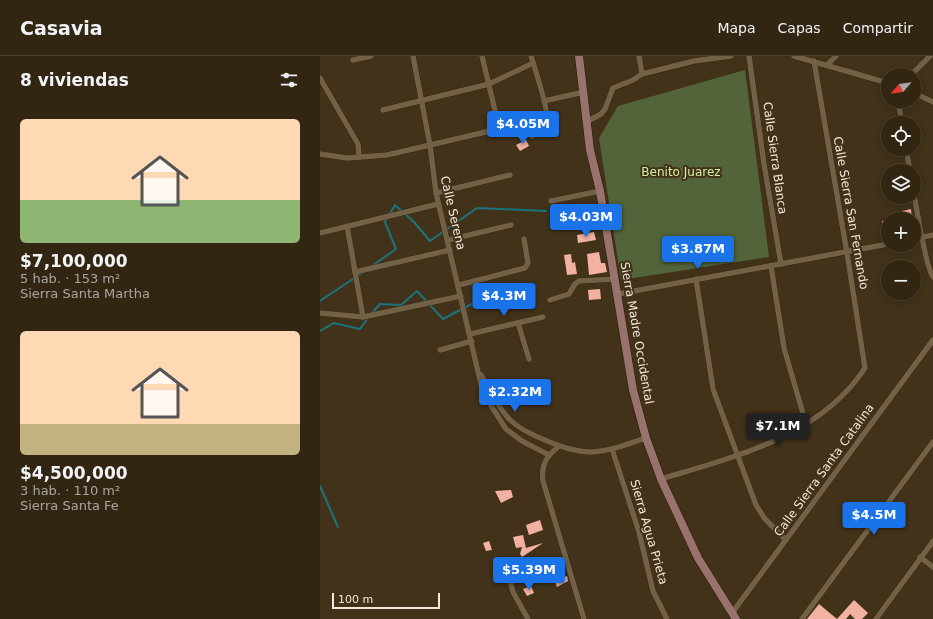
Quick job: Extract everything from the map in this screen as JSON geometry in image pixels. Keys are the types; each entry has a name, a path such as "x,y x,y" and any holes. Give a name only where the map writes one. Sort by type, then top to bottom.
{"street":[{"path":"353,60 371,56"},
{"name":"Calle Serena","path":"413,56 430,145 438,204 459,285 483,393 506,429 522,441 549,455"},
{"path":"320,154 347,158 387,155 490,131 496,126 497,119 482,56"},
{"path":"531,56 544,101 546,124 532,136"},
{"name":"Sierra Madre Occidental","path":"579,56 588,122 590,150 600,191 633,390 646,438 661,479 698,558 734,616"},
{"path":"639,56 642,74"},
{"path":"588,122 601,114 605,109 613,88 633,80 642,74 694,59 732,56"},
{"name":"Calle Sierra Blanca","path":"749,56 764,164 781,264"},
{"path":"798,56 881,81"},
{"path":"827,65 836,56"},
{"path":"918,68 930,56"},
{"name":"Calle Sierra San Fernando","path":"806,424 837,400 865,368 814,61"},
{"path":"384,110 489,84 533,63"},
{"path":"320,78 358,144 360,157"},
{"path":"544,101 584,92"},
{"path":"921,96 932,101"},
{"path":"436,194 510,175"},
{"path":"551,200 600,191"},
{"path":"320,233 438,204"},
{"path":"916,204 923,237 926,262 933,277"},
{"path":"448,240 511,225"},
{"path":"346,226 363,317"},
{"path":"923,237 933,235"},
{"path":"459,285 525,268 528,263 524,239"},
{"path":"618,294 881,246"},
{"path":"355,272 450,250"},
{"path":"661,479 737,456 806,424 784,348 771,266"},
{"path":"550,300 569,294 578,282 615,279"},
{"path":"696,279 711,382 737,456 760,512 786,540"},
{"path":"320,313 363,317 461,296"},
{"path":"470,334 543,317"},
{"path":"518,323 529,360"},
{"name":"Calle Sierra Santa Catalina","path":"734,616 786,540 933,340"},
{"path":"440,350 472,342"},
{"name":"Calle Serena","path":"479,373 504,414 512,422 520,428 558,447 592,453 612,449 646,438"},
{"path":"802,619 933,442"},
{"path":"558,447 549,455 543,465 543,482 584,619"},
{"name":"Sierra Agua Prieta","path":"612,449 639,532 653,591 668,619"},
{"path":"876,619 933,541"},
{"path":"920,557 933,567"},
{"path":"505,562 512,592 528,619"}],"green space":[{"name":"Benito Juarez","path":"745,70 769,257 621,280 599,138 618,106"}],"building":[{"path":"526,140 529,146 520,151 516,145"},
{"path":"911,209 911,212 902,212"},
{"path":"594,232 596,240 578,243 577,235"},
{"path":"599,252 601,263 605,263 607,272 589,275 587,254"},
{"path":"571,254 572,263 575,262 577,274 567,275 564,255"},
{"path":"600,289 601,299 589,300 588,290"},
{"path":"511,490 513,497 501,503 495,491"},
{"path":"540,520 543,530 529,535 526,525"},
{"path":"523,535 526,548 543,543 522,557 520,554 522,547 516,548 513,537"},
{"path":"489,541 492,550 486,551 483,543"},
{"path":"533,567 535,575 529,578 526,569"},
{"path":"557,569 562,578 567,576 568,581 557,587 553,577 551,578 548,571"},
{"path":"531,586 534,593 527,596 523,589"},
{"path":"854,600 868,613 862,619 855,619 850,614 846,619 837,619"},
{"path":"819,604 837,619 807,619"}],"waterway":[{"path":"372,266 396,249 385,222 395,205 414,222 430,241 477,208 546,211"},
{"path":"320,301 362,273"},
{"path":"372,313 380,304 401,305 417,291 443,319 479,300 500,298"},
{"path":"320,331 334,323 360,329 368,318"},
{"path":"320,486 338,527"}]}
